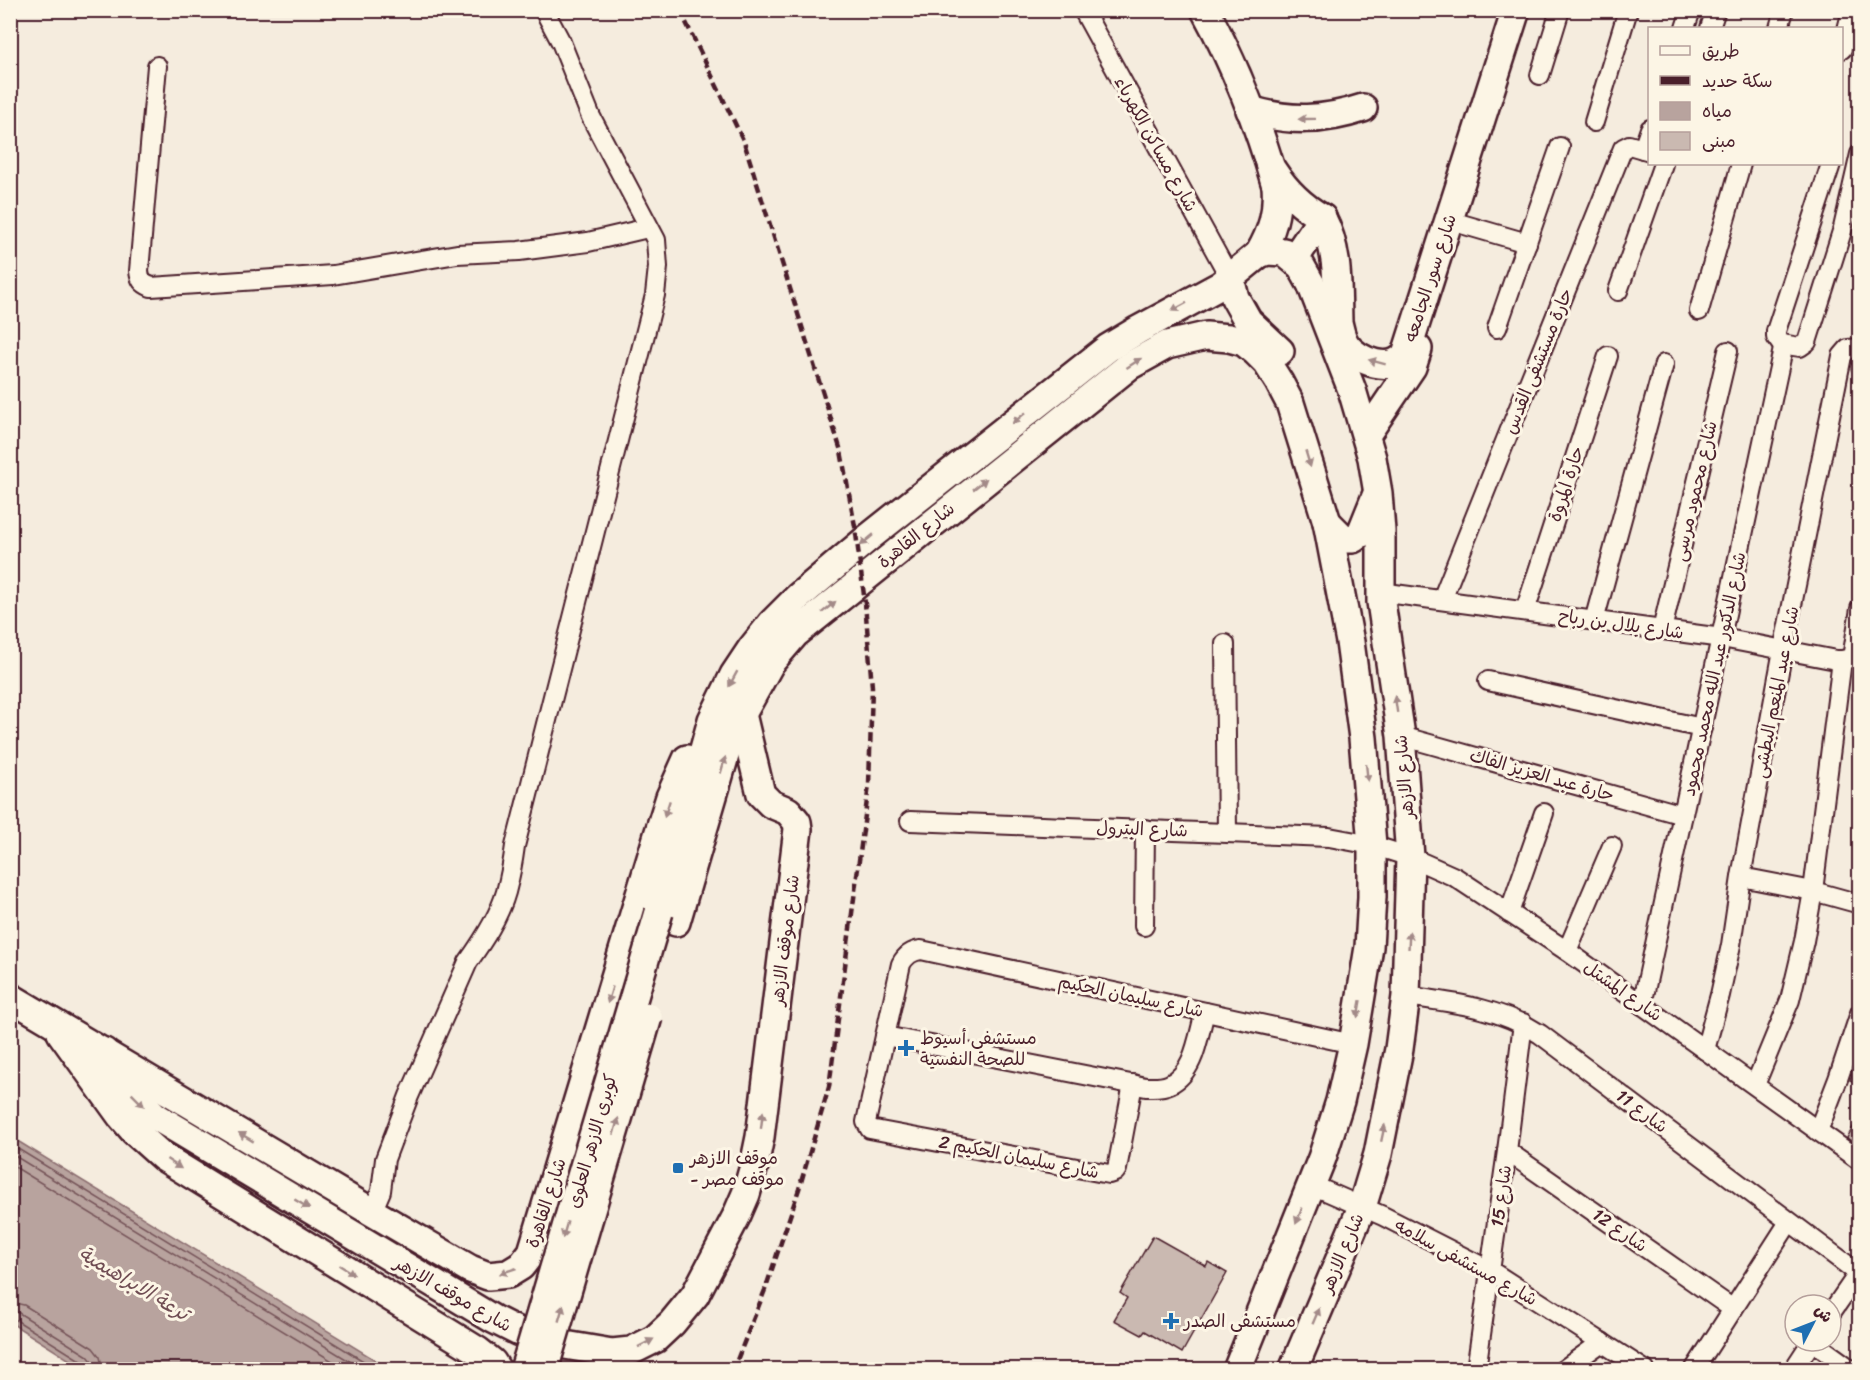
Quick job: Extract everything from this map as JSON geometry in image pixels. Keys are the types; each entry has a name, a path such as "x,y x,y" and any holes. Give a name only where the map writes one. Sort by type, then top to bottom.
{"main road":[{"path":"1205,10 1221,41 1250,110 1276,186 1276,213 1272,228 1259,254"},
{"name":"شارع سور الجامعه","path":"1322,218 1333,242 1338,322 1346,345 1358,357 1386,365 1399,362 1406,354 1516,10"},
{"name":"شارع سور الجامعه","path":"1366,435 1412,367 1526,10"},
{"path":"1250,110 1280,118 1313,120 1330,118 1363,108"},
{"path":"1270,168 1296,200 1322,218 1294,259 1284,252 1259,254 1230,278 1235,298 1248,321 1279,349 1288,364 1292,383 1290,403"},
{"name":"شارع الازهر","path":"1293,1370 1362,1206 1378,1154 1399,1049 1406,996 1410,857 1401,736 1380,592 1381,541 1378,493 1366,435 1352,390 1311,284 1294,259"},
{"name":"شارع القاهرة","path":"10,997 470,1269 488,1276 508,1274 521,1266 532,1252 670,797 687,758 712,720 752,648 772,623 868,538 1080,369 1138,330 1230,278"},
{"name":"شارع القاهرة","path":"667,917 728,745 742,714 771,662 795,634 1095,392 1129,366 1167,345 1206,336 1244,342 1267,363 1290,403"},
{"name":"شارع الازهر","path":"1237,1370 1311,1185 1336,1112 1353,1044 1369,947 1372,897 1372,845 1364,738 1347,622 1327,522 1290,403"},
{"path":"1327,522 1344,539 1353,539 1361,533 1378,493"},
{"path":"1347,622 1356,609 1358,595 1362,588 1370,585 1378,588 1380,592"},
{"name":"شارع موقف الازهر","path":"104,1053 127,1088 155,1116 492,1319 519,1332 565,1345 612,1353 631,1351 655,1339 672,1323 695,1295 717,1255 746,1194 742,1172 760,1137 770,972 798,829 797,822 788,811 771,804 761,794 742,714"},
{"name":"شارع القاهرة","path":"667,917 712,720"},
{"name":"كوبرى الازهر العلوى","path":"538,1369 667,917"},
{"path":"55,1025 121,1116 163,1157 478,1351 492,1362 497,1370"},
{"path":"538,1369 561,1364 584,1364 599,1370"}],"street":[{"path":"372,1212 381,1191 385,1159 409,1096 468,962 495,918 506,893 518,834 655,295 658,267 656,240 591,117 561,42 543,10"},
{"name":"شارع مساكن الكهرباء","path":"1083,10 1230,278"},
{"path":"1540,75 1560,10"},
{"path":"1594,122 1628,10"},
{"path":"1685,27 1691,10"},
{"path":"1710,27 1716,10"},
{"path":"1779,27 1784,10"},
{"path":"1843,45 1852,10"},
{"path":"157,66 139,270 140,279 151,287 333,275 457,254 519,251 588,242 648,228"},
{"name":"حارة مستشفى القدس","path":"1442,599 1623,148 1629,145 1646,150"},
{"path":"1497,328 1560,147"},
{"path":"1831,165 1776,331 1781,344 1800,347 1808,342 1857,181 1860,154"},
{"path":"1618,291 1663,165"},
{"path":"1700,311 1741,165"},
{"path":"1458,223 1527,243"},
{"name":"شارع الدكتور عبد الله محمد محمود","path":"1642,1005 1784,344"},
{"name":"شارع عبد المنعم البطشى","path":"1705,1050 1731,945 1741,877 1842,356 1848,349 1860,348"},
{"name":"شارع محمود مرسى","path":"1662,630 1728,351"},
{"name":"حارة المروة","path":"1525,611 1608,356"},
{"path":"1594,621 1664,364"},
{"name":"شارع بلال بن رباح","path":"1380,592 1722,638 1784,650 1851,658"},
{"path":"1755,1085 1790,1000 1804,941 1860,609"},
{"path":"1225,644 1227,832"},
{"path":"1488,681 1702,728"},
{"name":"حارة عبد العزيز الفاك","path":"1401,736 1683,815"},
{"path":"1509,913 1544,813"},
{"name":"شارع البترول","path":"910,820 1329,837 1372,845"},
{"path":"1144,926 1145,829"},
{"name":"شارع المشتل","path":"1372,845 1410,857 1455,877 1567,951 1860,1161"},
{"path":"1567,951 1612,846"},
{"path":"1741,877 1860,903"},
{"name":"شارع سليمان الحكيم","path":"885,1036 901,964 910,953 921,950 1353,1044"},
{"name":"شارع 11","path":"1406,996 1466,1004 1496,1012 1523,1023 1859,1272"},
{"path":"885,1036 1133,1084 1161,1087 1170,1084 1183,1074 1192,1058 1205,1012"},
{"path":"1818,1131 1860,1013"},
{"name":"شارع 15","path":"1476,1370 1523,1023"},
{"name":"شارع سليمان الحكيم 2","path":"885,1036 866,1122 870,1129 1109,1174 1115,1172 1117,1168 1133,1084"},
{"name":"شارع 12","path":"1507,1150 1733,1309"},
{"name":"شارع مستشفى سلامه","path":"1311,1185 1362,1206 1491,1271 1645,1370"},
{"path":"1694,1370 1789,1222"},
{"path":"1843,1295 1859,1272"},
{"path":"1563,1370 1602,1342"},
{"path":"1793,1370 1804,1353"},
{"path":"1829,1353 1852,1370"}],"water":[{"name":"ترعة الابراهيمية","path":"11,1137 390,1369 84,1369 11,1323"}],"building":[{"path":"1860,1050 1860,1084 1850,1080"},
{"path":"1860,1115 1860,1147 1847,1138"},
{"path":"1153,1236 1206,1266 1208,1262 1227,1273 1182,1353 1145,1331 1142,1335 1114,1320 1127,1298 1120,1293"}],"railway":[{"path":"680,10 744,142 841,451 855,526 865,603 872,687 869,785 829,1087 799,1189 765,1290 733,1370"}],"place":[{"name":"مستشفى أسيوط للصحة النفسية","path":"906,1048"},
{"name":"موقف الازهر - موقف مصر","path":"678,1168"},
{"name":"مستشفى الصدر","path":"1171,1321"}]}
